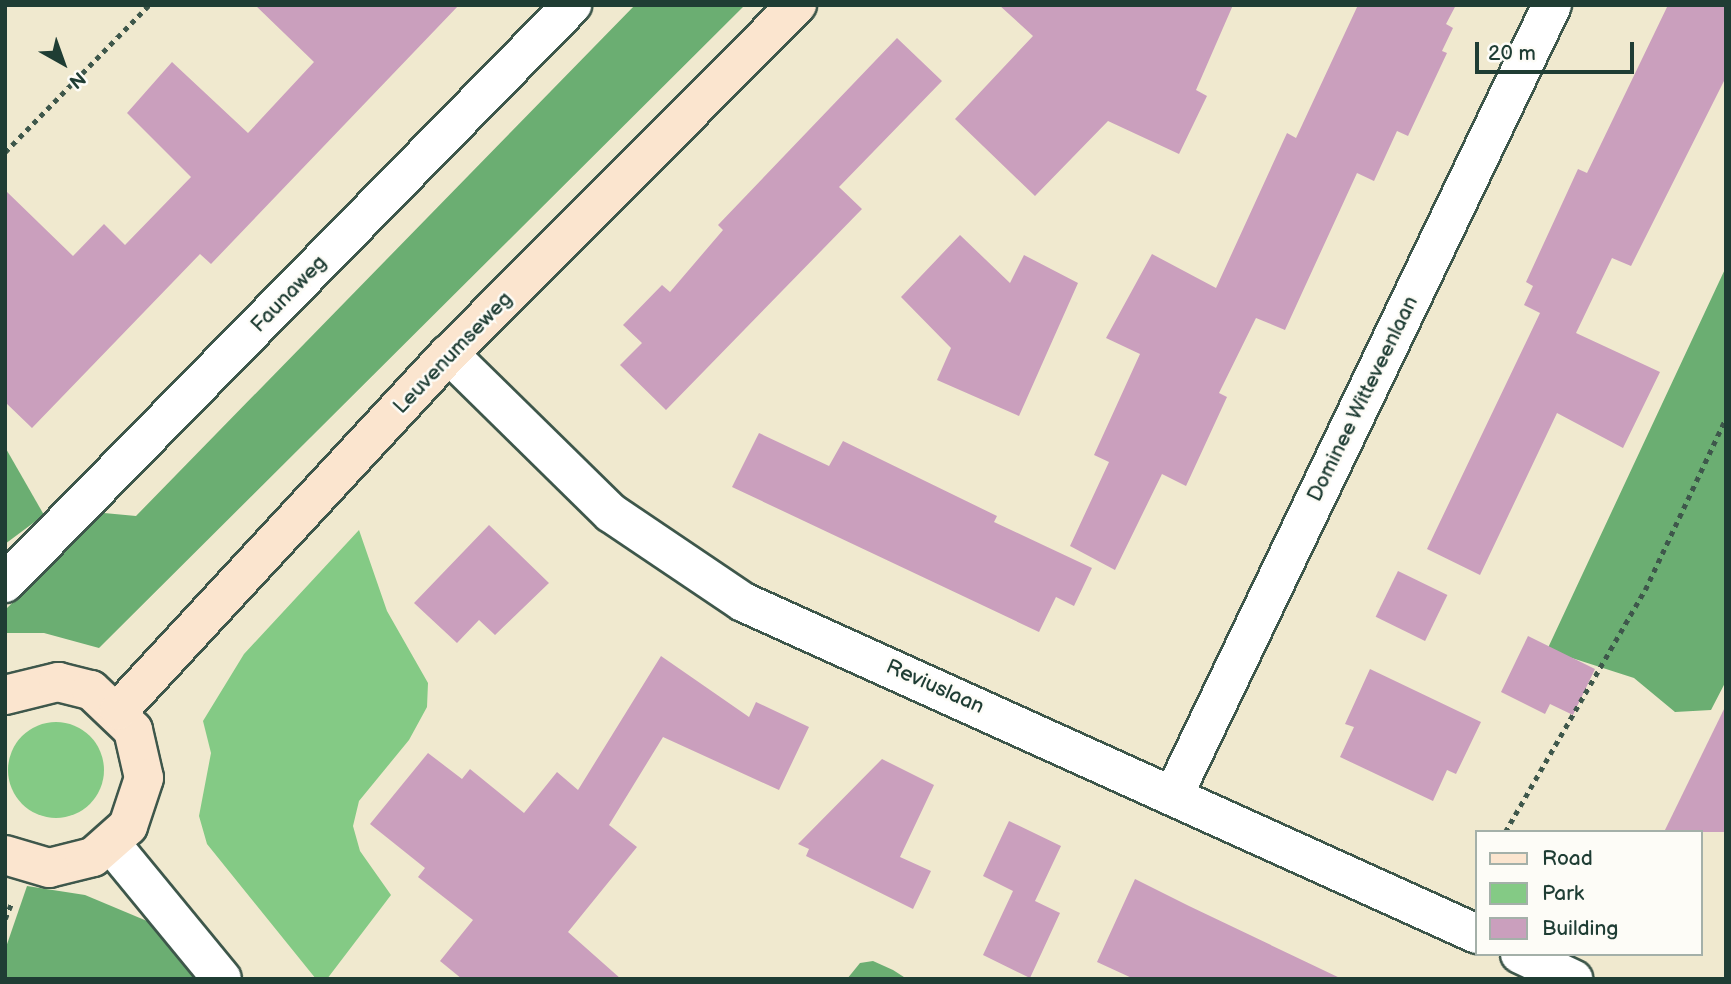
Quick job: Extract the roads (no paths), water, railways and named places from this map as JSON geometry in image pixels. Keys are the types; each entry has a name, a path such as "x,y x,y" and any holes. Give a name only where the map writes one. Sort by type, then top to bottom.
{"main road":[{"name":"Leuvenumseweg","path":"119,710 449,354 797,5"},
{"path":"5,695 58,682 91,690 119,710 133,730 144,778 140,804 112,845 72,866 27,864 5,855"}],"street":[{"name":"Faunaweg","path":"5,583 572,5"},
{"name":"Dominee Witteveenlaan","path":"1174,794 1552,5"},
{"name":"Reviuslaan","path":"449,354 611,513 743,602 1174,794 1476,934"},
{"path":"112,845 222,979"},
{"path":"1524,956 1573,979"}]}
